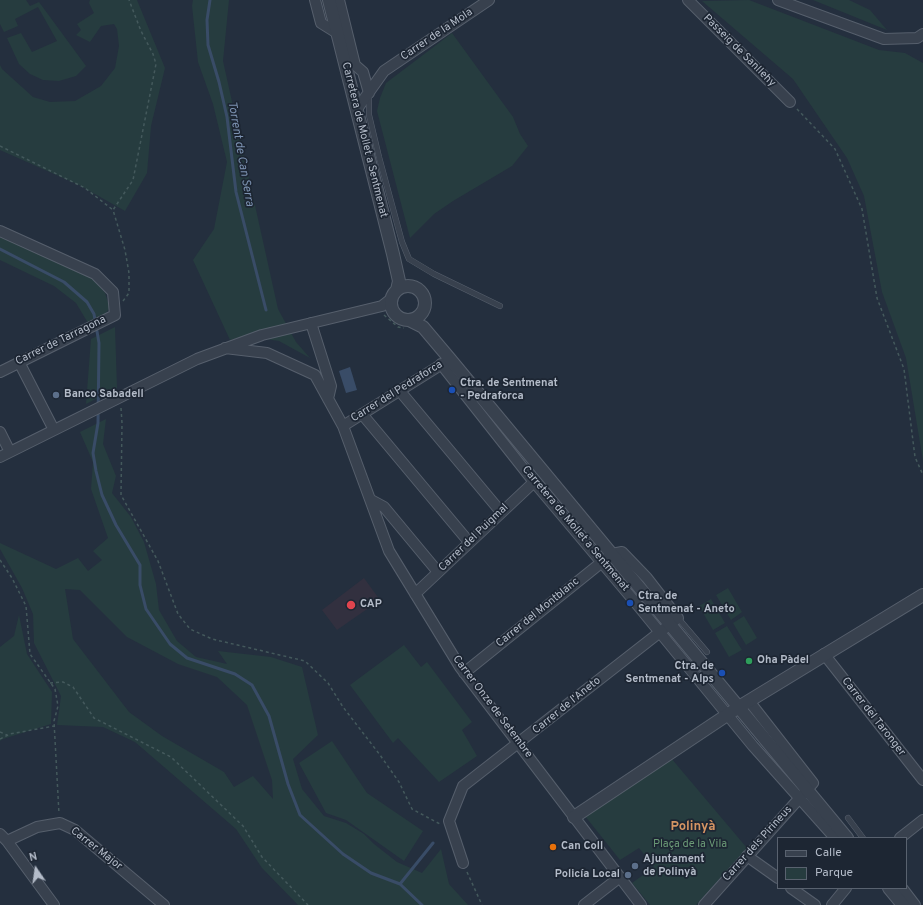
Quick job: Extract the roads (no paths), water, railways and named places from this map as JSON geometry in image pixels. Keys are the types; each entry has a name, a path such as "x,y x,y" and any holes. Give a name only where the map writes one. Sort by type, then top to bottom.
{"street":[{"path":"316,0 321,23 337,33"},
{"name":"Carretera de Mollet a Sentmenat","path":"329,0 357,110 394,295 396,316 423,327 445,361 534,482 728,715 806,790 846,837"},
{"path":"339,0 355,65 363,72 368,93"},
{"name":"Carrer de la Mola","path":"357,110 384,71 489,0"},
{"name":"Passeig de Sanllehy","path":"688,0 790,102"},
{"path":"778,0 884,39 917,38 923,34"},
{"path":"347,73 384,71"},
{"name":"Carrer de Tarragona","path":"0,231 95,274 113,292 114,315 0,372"},
{"path":"0,457 176,368 262,335 311,323 414,287 421,292 424,299 425,307 422,314 423,327"},
{"path":"411,321 422,314"},
{"path":"311,323 331,386 328,399"},
{"name":"Carrer Onze de Setembre","path":"225,348 267,353 315,375 343,426 390,551 415,594 464,673 641,905"},
{"name":"Carretera de Mollet a Sentmenat","path":"445,361 612,554 674,621 744,704 806,790 834,837"},
{"name":"Carrer del Pedraforca","path":"343,426 445,361"},
{"path":"19,362 54,430"},
{"path":"399,390 501,512"},
{"path":"362,414 469,542"},
{"path":"0,432 10,452"},
{"name":"Carrer del Puigmal","path":"415,594 534,482"},
{"path":"371,500 384,507 438,572"},
{"name":"Carrer del Montblanc","path":"464,673 612,554"},
{"path":"574,817 744,704 923,595"},
{"name":"Carrer de l'Aneto","path":"463,863 449,821 463,786 519,744 674,621"},
{"name":"Carrer del Taronger","path":"824,654 923,780"},
{"name":"Carrer dels Pirineus","path":"708,903 747,856 806,790"},
{"path":"901,837 923,820"},
{"name":"Carrer Major","path":"4,838 37,827 60,823 75,830 164,905"},
{"path":"4,838 54,905"},
{"path":"747,856 777,877"},
{"path":"584,905 620,877"},
{"path":"793,889 814,905"},
{"path":"832,905 845,889"},
{"path":"890,889 903,905"},
{"path":"903,889 915,905"}],"lane":[{"path":"368,93 369,115 379,157 402,242 409,259 434,274 500,306"},
{"path":"674,621 707,652"},
{"path":"848,818 862,837"}],"water":[{"path":"350,367 357,390 346,393 339,371"}],"waterway":[{"name":"Torrent de Can Serra","path":"210,0 207,20 208,45 227,117 236,192 266,310"},
{"path":"0,249 64,282 87,302 94,314 99,343 98,423 93,453 96,471 102,495 116,525 140,565 140,585 146,609 170,644 187,658 235,674 252,685 269,716 288,784 300,815 343,854 371,873 400,884 422,905"},
{"path":"400,884 433,843"}],"place":[{"name":"Ctra. de Sentmenat - Pedraforca","path":"452,390"},
{"name":"Banco Sabadell","path":"56,395"},
{"name":"Ctra. de Sentmenat - Aneto","path":"630,603"},
{"name":"CAP","path":"351,605"},
{"name":"Oha Pàdel","path":"749,661"},
{"name":"Ctra. de Sentmenat - Alps","path":"722,673"},
{"name":"Can Coll","path":"553,847"},
{"name":"Ajuntament de Polinyà","path":"635,866"},
{"name":"Policía Local","path":"628,875"}],"district":[{"name":"Polinyà","path":"693,827"}],"park label":[{"name":"Plaça de la Vila","path":"690,845"}]}
